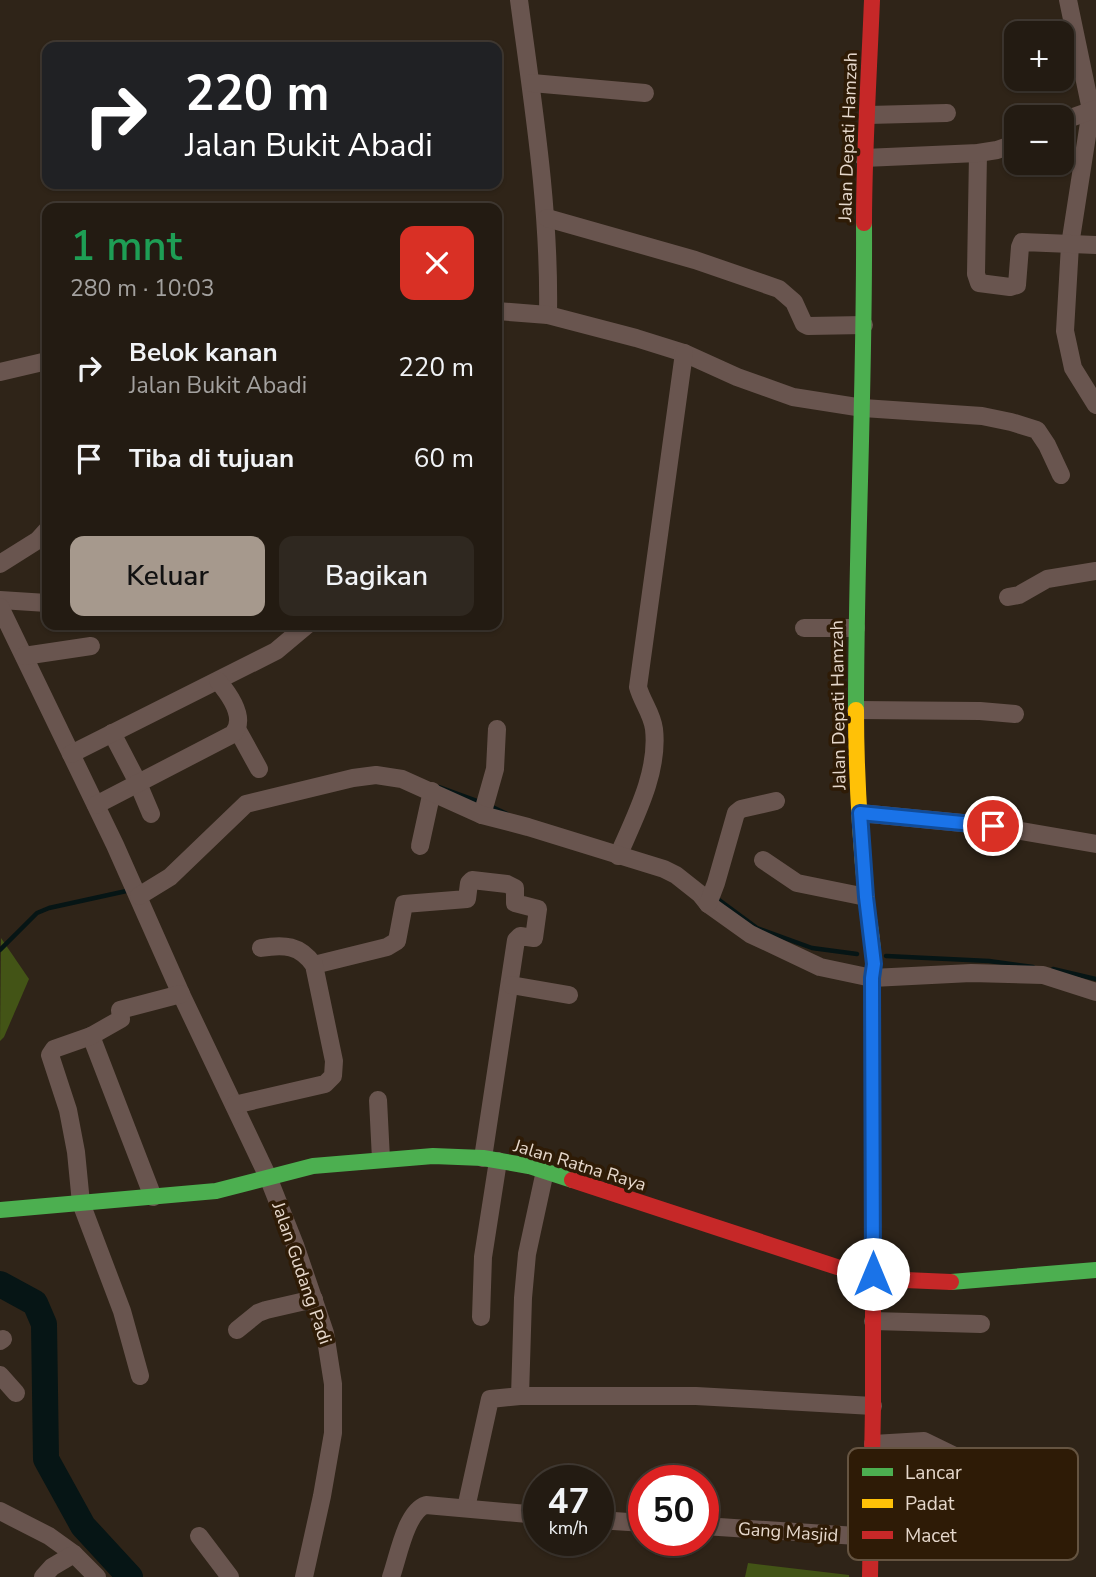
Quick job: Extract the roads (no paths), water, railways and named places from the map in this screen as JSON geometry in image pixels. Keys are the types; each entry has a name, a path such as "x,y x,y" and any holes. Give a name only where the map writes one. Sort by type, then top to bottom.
{"main road":[{"name":"Jalan Depati Hamzah","path":"872,0 864,158 863,408 856,710 860,813 874,964 873,1448"},
{"name":"Jalan Ratna Raya","path":"0,1210 216,1191 313,1166 433,1156 490,1159 545,1171 837,1267 873,1274 927,1282 976,1281 1096,1270"}],"street":[{"path":"519,0 532,83 547,218 548,315"},
{"path":"1068,0 1093,110 1070,245 1065,325 1073,368 1096,405"},
{"path":"532,83 645,93"},
{"path":"1074,117 1093,110"},
{"path":"868,115 947,113"},
{"path":"864,158 978,153 1004,148"},
{"path":"978,153 976,274 979,283 1010,287 1017,285 1022,242 1096,245"},
{"path":"547,218 695,260 779,289 789,295 804,324 808,326 864,325"},
{"path":"502,311 548,315 684,353 779,394 863,408 982,416 1037,430 1061,475"},
{"path":"622,847 650,775 654,751 654,729 638,687 684,353"},
{"path":"0,372 42,362"},
{"path":"0,564 42,536"},
{"path":"1008,597 1047,579 1096,571"},
{"path":"0,600 42,603"},
{"name":"Jalan Gudang Padi","path":"0,607 135,887 181,994 268,1177 325,1333 330,1357 333,1433 323,1496 304,1577"},
{"path":"804,628 856,628"},
{"path":"71,754 276,650 301,630"},
{"path":"24,656 91,646"},
{"path":"218,681 233,704 239,723 237,730 259,769"},
{"path":"856,710 980,711 1015,714"},
{"path":"486,804 495,769 497,729"},
{"path":"96,805 237,730"},
{"path":"112,733 137,781 150,814"},
{"path":"135,887 170,877 246,803 376,775 402,779 432,791 486,804 528,827 622,847 676,875 700,894 712,895 750,934 820,967 872,978 971,973 1043,975 1096,992"},
{"path":"420,846 432,791"},
{"path":"712,895 736,813 741,809 776,801"},
{"path":"860,813 993,826 1096,844"},
{"path":"763,860 797,883 866,897"},
{"path":"314,965 387,947 397,941 404,904 467,899 469,883 472,880 508,884 515,888 514,903 538,909 534,939 520,936 516,940 490,1159 481,1317"},
{"path":"234,1105 325,1084 333,1076 334,1061 314,965 306,954 283,944 261,948"},
{"path":"511,985 569,995"},
{"path":"140,1376 122,1311 81,1203 71,1121 50,1055 54,1049 92,1036 121,1019 120,1010 181,994"},
{"path":"92,1036 153,1197"},
{"path":"378,1100 382,1159"},
{"path":"520,1396 527,1254 545,1171"},
{"path":"237,1330 258,1313 314,1299"},
{"path":"873,1321 981,1324"},
{"path":"0,1375 16,1393"},
{"path":"466,1508 490,1399 520,1396 696,1396 873,1406"},
{"name":"Gang Masjid","path":"873,1444 924,1441 937,1448"},
{"path":"391,1577 411,1516 419,1507 426,1504 523,1513"},
{"path":"0,1511 49,1536 74,1554 97,1577"},
{"name":"Gang Masjid","path":"719,1527 848,1535"},
{"path":"199,1536 230,1577"},
{"path":"43,1577 52,1567 74,1554"}],"waterway":[{"path":"439,787 480,802"},
{"path":"488,805 507,814"},
{"path":"0,950 37,913 131,890"},
{"path":"715,897 757,928 812,948 857,954"},
{"path":"886,956 989,961 1033,967"},
{"path":"1053,969 1096,979"},
{"path":"0,1284 35,1303 44,1324 46,1459 83,1526 130,1577"}]}
